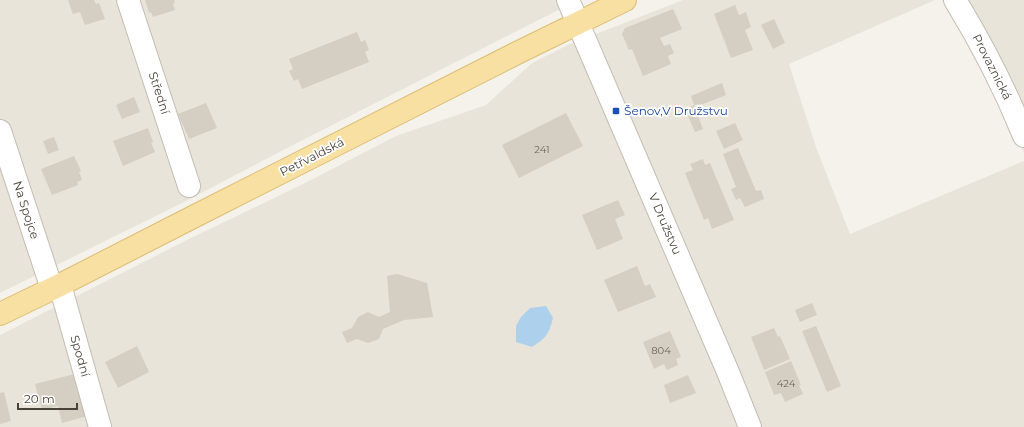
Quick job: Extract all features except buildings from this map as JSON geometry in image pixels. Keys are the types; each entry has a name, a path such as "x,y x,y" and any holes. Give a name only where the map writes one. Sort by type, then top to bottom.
{"main road":[{"name":"Petřvaldská","path":"0,314 625,0"}],"street":[{"name":"Střední","path":"128,0 189,186"},
{"name":"V Družstvu","path":"568,0 725,364 750,427"},
{"name":"Provaznická","path":"955,0 982,45 1013,109 1024,136"},
{"name":"Na Spojce","path":"0,132 56,287"},
{"name":"Spodní","path":"56,287 100,427"}],"shaded area":[{"path":"0,0 578,0 186,201 0,293"},
{"path":"683,0 935,0 789,64 816,147 850,234 1024,161 1024,427 0,427 0,335 396,136 486,105 532,63 568,45"},
{"path":"942,0 1024,0 1024,153 987,74"}],"water":[{"path":"546,306 553,318 550,328 541,341 532,347 516,342 516,326 521,317 530,308"}],"place":[{"name":"Šenov,V Družstvu","path":"616,111"}]}
